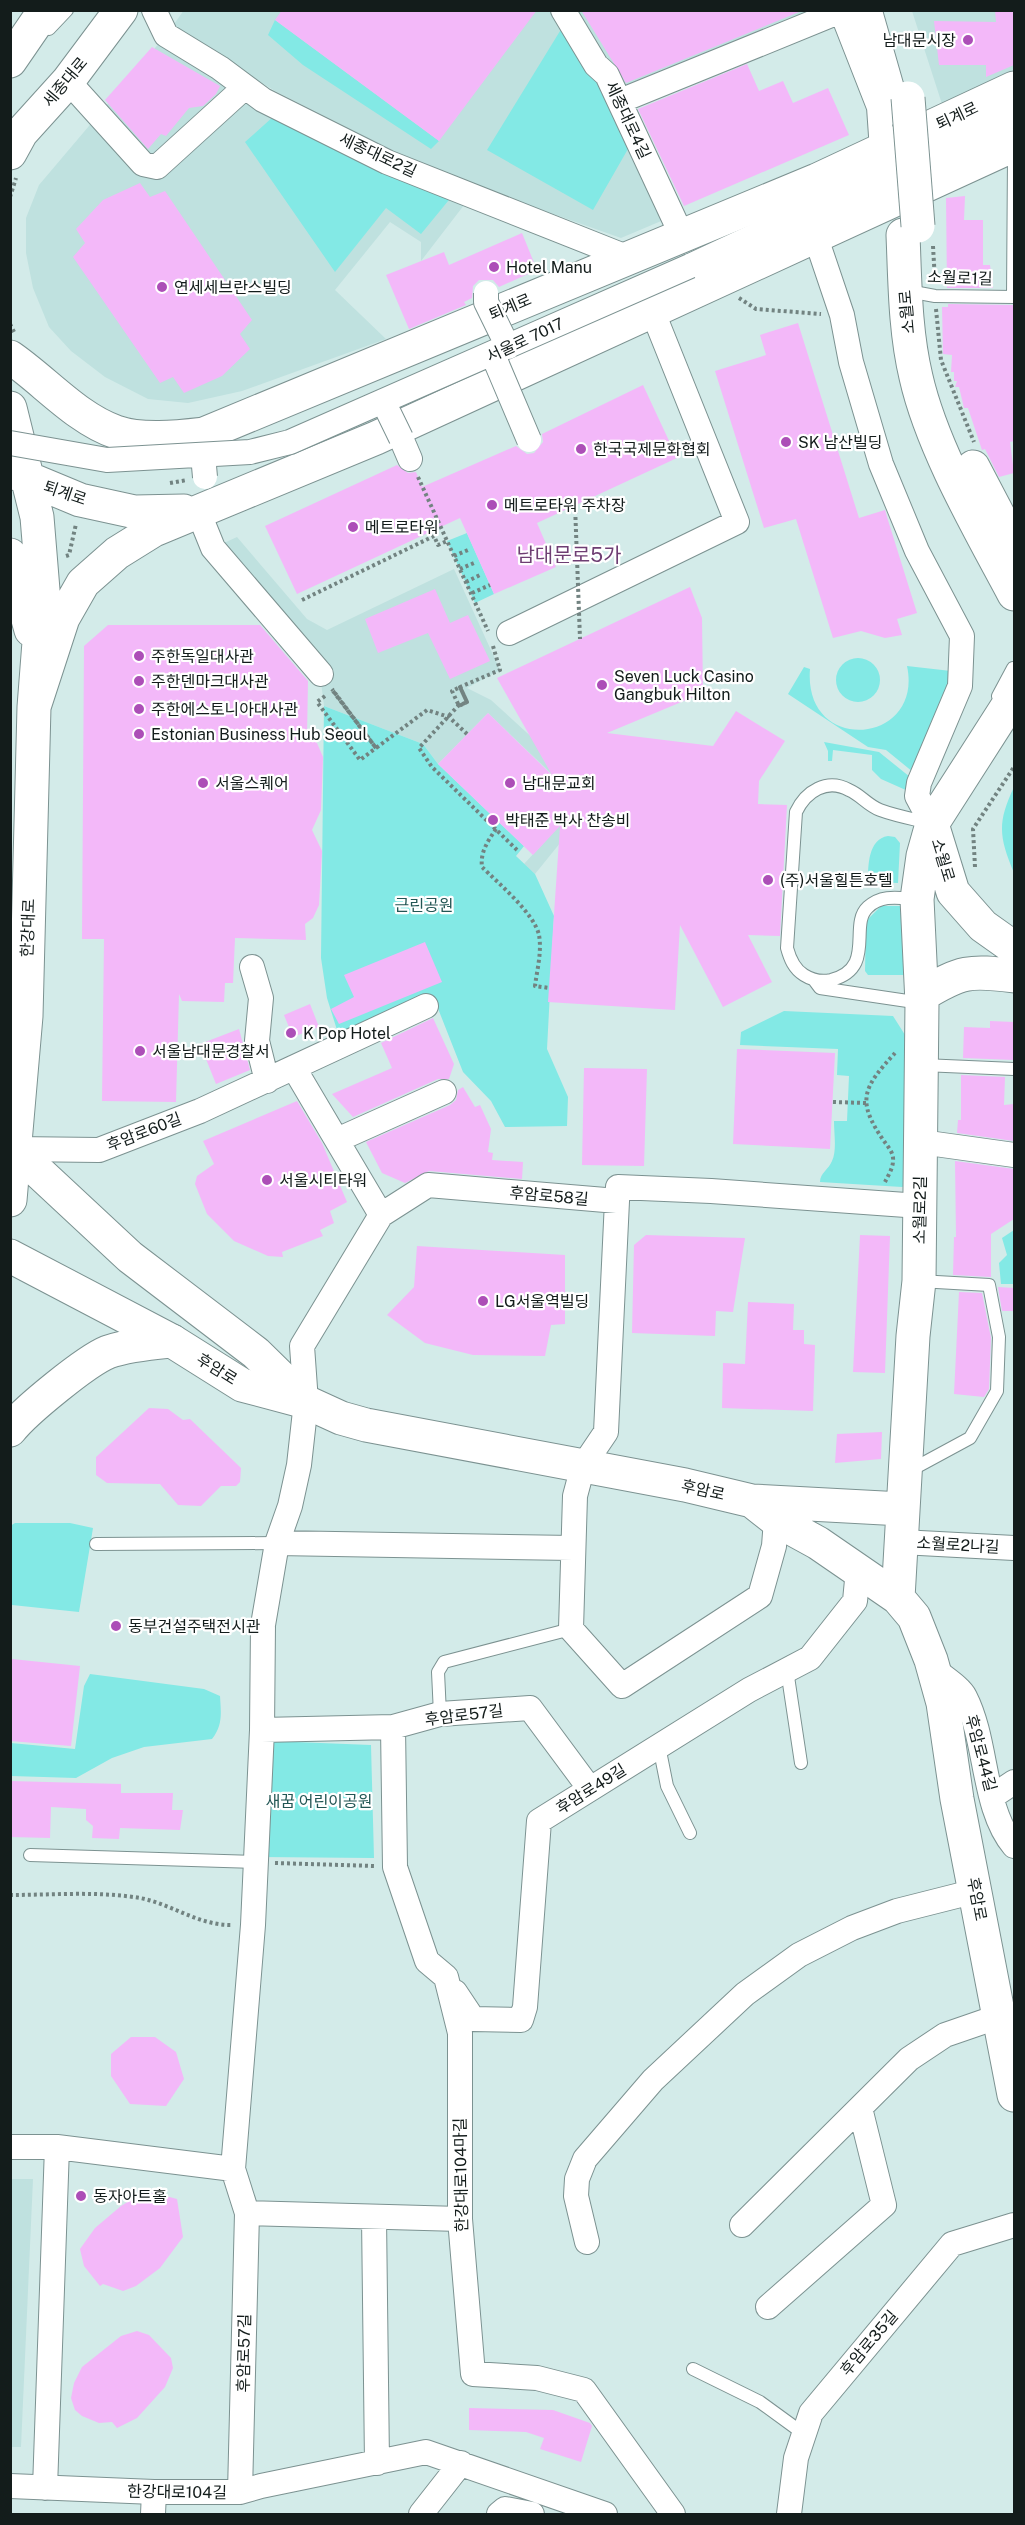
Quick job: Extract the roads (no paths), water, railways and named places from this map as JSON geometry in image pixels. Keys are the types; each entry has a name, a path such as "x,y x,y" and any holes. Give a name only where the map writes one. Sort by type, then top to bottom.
{"main road":[{"path":"10,61 45,10"},
{"name":"세종대로","path":"10,153 21,133 68,81 121,10"},
{"name":"소월로","path":"882,10 900,103 918,233 921,294 932,361 946,414 1014,545"},
{"name":"소월로","path":"849,11 900,103"},
{"name":"퇴계로","path":"10,357 94,422 118,433 176,437 204,434 629,258 686,251 882,150 1014,88"},
{"name":"퇴계로","path":"20,476 80,500 135,512 198,511 376,438 1014,145"},
{"name":"소월로","path":"921,294 909,341 924,406 974,520 1014,594"},
{"path":"345,376 383,383 393,394 387,420 376,438"},
{"name":"한강대로","path":"10,408 20,476 38,517 43,564 34,707 26,1016 14,1083 10,1200"},
{"path":"34,707 63,618 83,583 117,553 144,536 198,511"},
{"name":"한강대로","path":"10,555 37,655"},
{"name":"소월로","path":"1014,678 932,824 953,892 983,926 1014,948"},
{"name":"소월로2길","path":"898,1598 913,1336 919,1281 921,1142 911,1055 922,999 917,899 923,856 932,824"},
{"path":"922,999 946,980 977,971 1014,976"},
{"path":"12,1151 130,1257 256,1353 306,1402"},
{"name":"후암로","path":"10,1256 172,1341 242,1385 306,1402 340,1418 366,1425 583,1466 764,1510 898,1598 914,1617 944,1703 957,1799 999,2016 1010,2052 1014,2095"},
{"path":"10,1430 19,1418 61,1384 107,1353 172,1341"},
{"path":"764,1510 902,1509"}],"street":[{"name":"세종대로2길","path":"154,10 166,35 262,100 387,162 629,258"},
{"name":"세종대로4길","path":"563,10 596,65 608,75 686,251"},
{"path":"620,101 849,11 879,107 882,150"},
{"path":"68,81 142,164 157,167 245,87"},
{"name":"서울로 7017","path":"10,443 107,460 204,466 290,442 501,351 686,251 1014,115"},
{"path":"815,235 842,315 851,362 880,464 918,551 962,636 960,686 919,783 917,796 932,824"},
{"path":"486,293 486,302 529,440"},
{"path":"509,633 736,522 652,310"},
{"path":"383,401 410,459"},
{"path":"198,511 213,548 327,682"},
{"path":"252,967 261,998 257,1041 267,1081"},
{"name":"후암로60길","path":"12,1151 99,1150 200,1111 426,1006"},
{"path":"294,1068 381,1215"},
{"path":"336,1140 444,1092"},
{"path":"921,1142 1014,1155"},
{"name":"후암로58길","path":"306,1402 302,1346 381,1215 428,1185 617,1202"},
{"path":"764,1510 774,1546 760,1596 622,1686 572,1629 575,1496 583,1466 606,1432 618,1187 711,1191 920,1206"},
{"name":"후암로57길","path":"240,2492 247,2213 233,2169 254,1925 262,1730 263,1625 277,1543 290,1506 299,1465 306,1402"},
{"name":"소월로2나길","path":"901,1542 1014,1548"},
{"path":"277,1543 573,1548"},
{"name":"후암로49길","path":"446,1977 473,2019 521,2020 525,2007 538,1821 749,1690 810,1658 855,1601 858,1570"},
{"name":"후암로44길","path":"934,1669 964,1695 1001,1830 1014,1846"},
{"name":"후암로57길","path":"262,1730 393,1727 440,1714 530,1708 590,1789"},
{"path":"393,1727 394,1867 427,1961 446,1977"},
{"path":"993,1796 1014,1782"},
{"path":"587,2242 576,2196 577,2179 585,2159 653,2080 745,1994 799,1955 852,1928 897,1911 976,1891"},
{"name":"한강대로104마길","path":"446,1977 460,2033 460,2219 473,2373 537,2378 584,2390 673,2514"},
{"path":"742,2225 909,2059 929,2045 966,2026 999,2016"},
{"path":"768,2307 884,2205 860,2108"},
{"path":"10,2147 57,2147 233,2169"},
{"path":"10,2507 27,2487 57,2147"},
{"path":"247,2213 460,2219"},
{"path":"374,2217 376,2463"},
{"name":"후암로35길","path":"789,2514 796,2458 811,2413 952,2244 1014,2225"},
{"name":"한강대로104길","path":"27,2487 154,2503 240,2492 426,2452 602,2514"},
{"path":"421,2514 461,2463"},
{"path":"499,2514 504,2509 532,2514"}],"lane":[{"path":"10,71 67,10"},
{"path":"1014,158 1014,297"},
{"name":"소월로1길","path":"921,294 1014,297"},
{"path":"922,999 820,988 813,979 796,968 787,948 796,812 807,794 826,786 847,789 864,802 880,810 932,824"},
{"path":"813,979 826,981 838,978 849,971 856,961 862,915 868,908 884,897 917,899"},
{"path":"911,1055 1014,1069"},
{"path":"906,1473 970,1438 997,1391 999,1337 989,1285 919,1281"},
{"path":"96,1544 277,1543"},
{"path":"440,1714 438,1672 444,1662 572,1629"},
{"path":"787,1670 801,1763"},
{"path":"659,1746 667,1786 690,1833"},
{"path":"30,1855 256,1862"},
{"path":"693,2369 760,2402 804,2434"}],"place":[{"name":"남대문시장","path":"968,40"},
{"name":"Hotel Manu","path":"494,267"},
{"name":"연세세브란스빌딩","path":"162,287"},
{"name":"SK 남산빌딩","path":"786,442"},
{"name":"한국국제문화협회","path":"581,449"},
{"name":"메트로타워 주차장","path":"492,505"},
{"name":"메트로타워","path":"353,527"},
{"name":"주한독일대사관","path":"139,656"},
{"name":"주한덴마크대사관","path":"139,681"},
{"name":"Seven Luck Casino Gangbuk Hilton","path":"602,685"},
{"name":"주한에스토니아대사관","path":"139,709"},
{"name":"Estonian Business Hub Seoul","path":"139,734"},
{"name":"서울스퀘어","path":"203,783"},
{"name":"남대문교회","path":"510,783"},
{"name":"박태준 박사 찬송비","path":"493,820"},
{"name":"(주)서울힐튼호텔","path":"768,880"},
{"name":"K Pop Hotel","path":"291,1033"},
{"name":"서울남대문경찰서","path":"140,1051"},
{"name":"서울시티타워","path":"267,1180"},
{"name":"LG서울역빌딩","path":"483,1301"},
{"name":"동부건설주택전시관","path":"116,1626"},
{"name":"동자아트홀","path":"81,2196"}],"district":[{"name":"남대문로5가","path":"569,555"}],"park label":[{"name":"근린공원","path":"424,905"},
{"name":"새꿈 어린이공원","path":"319,1801"}]}
